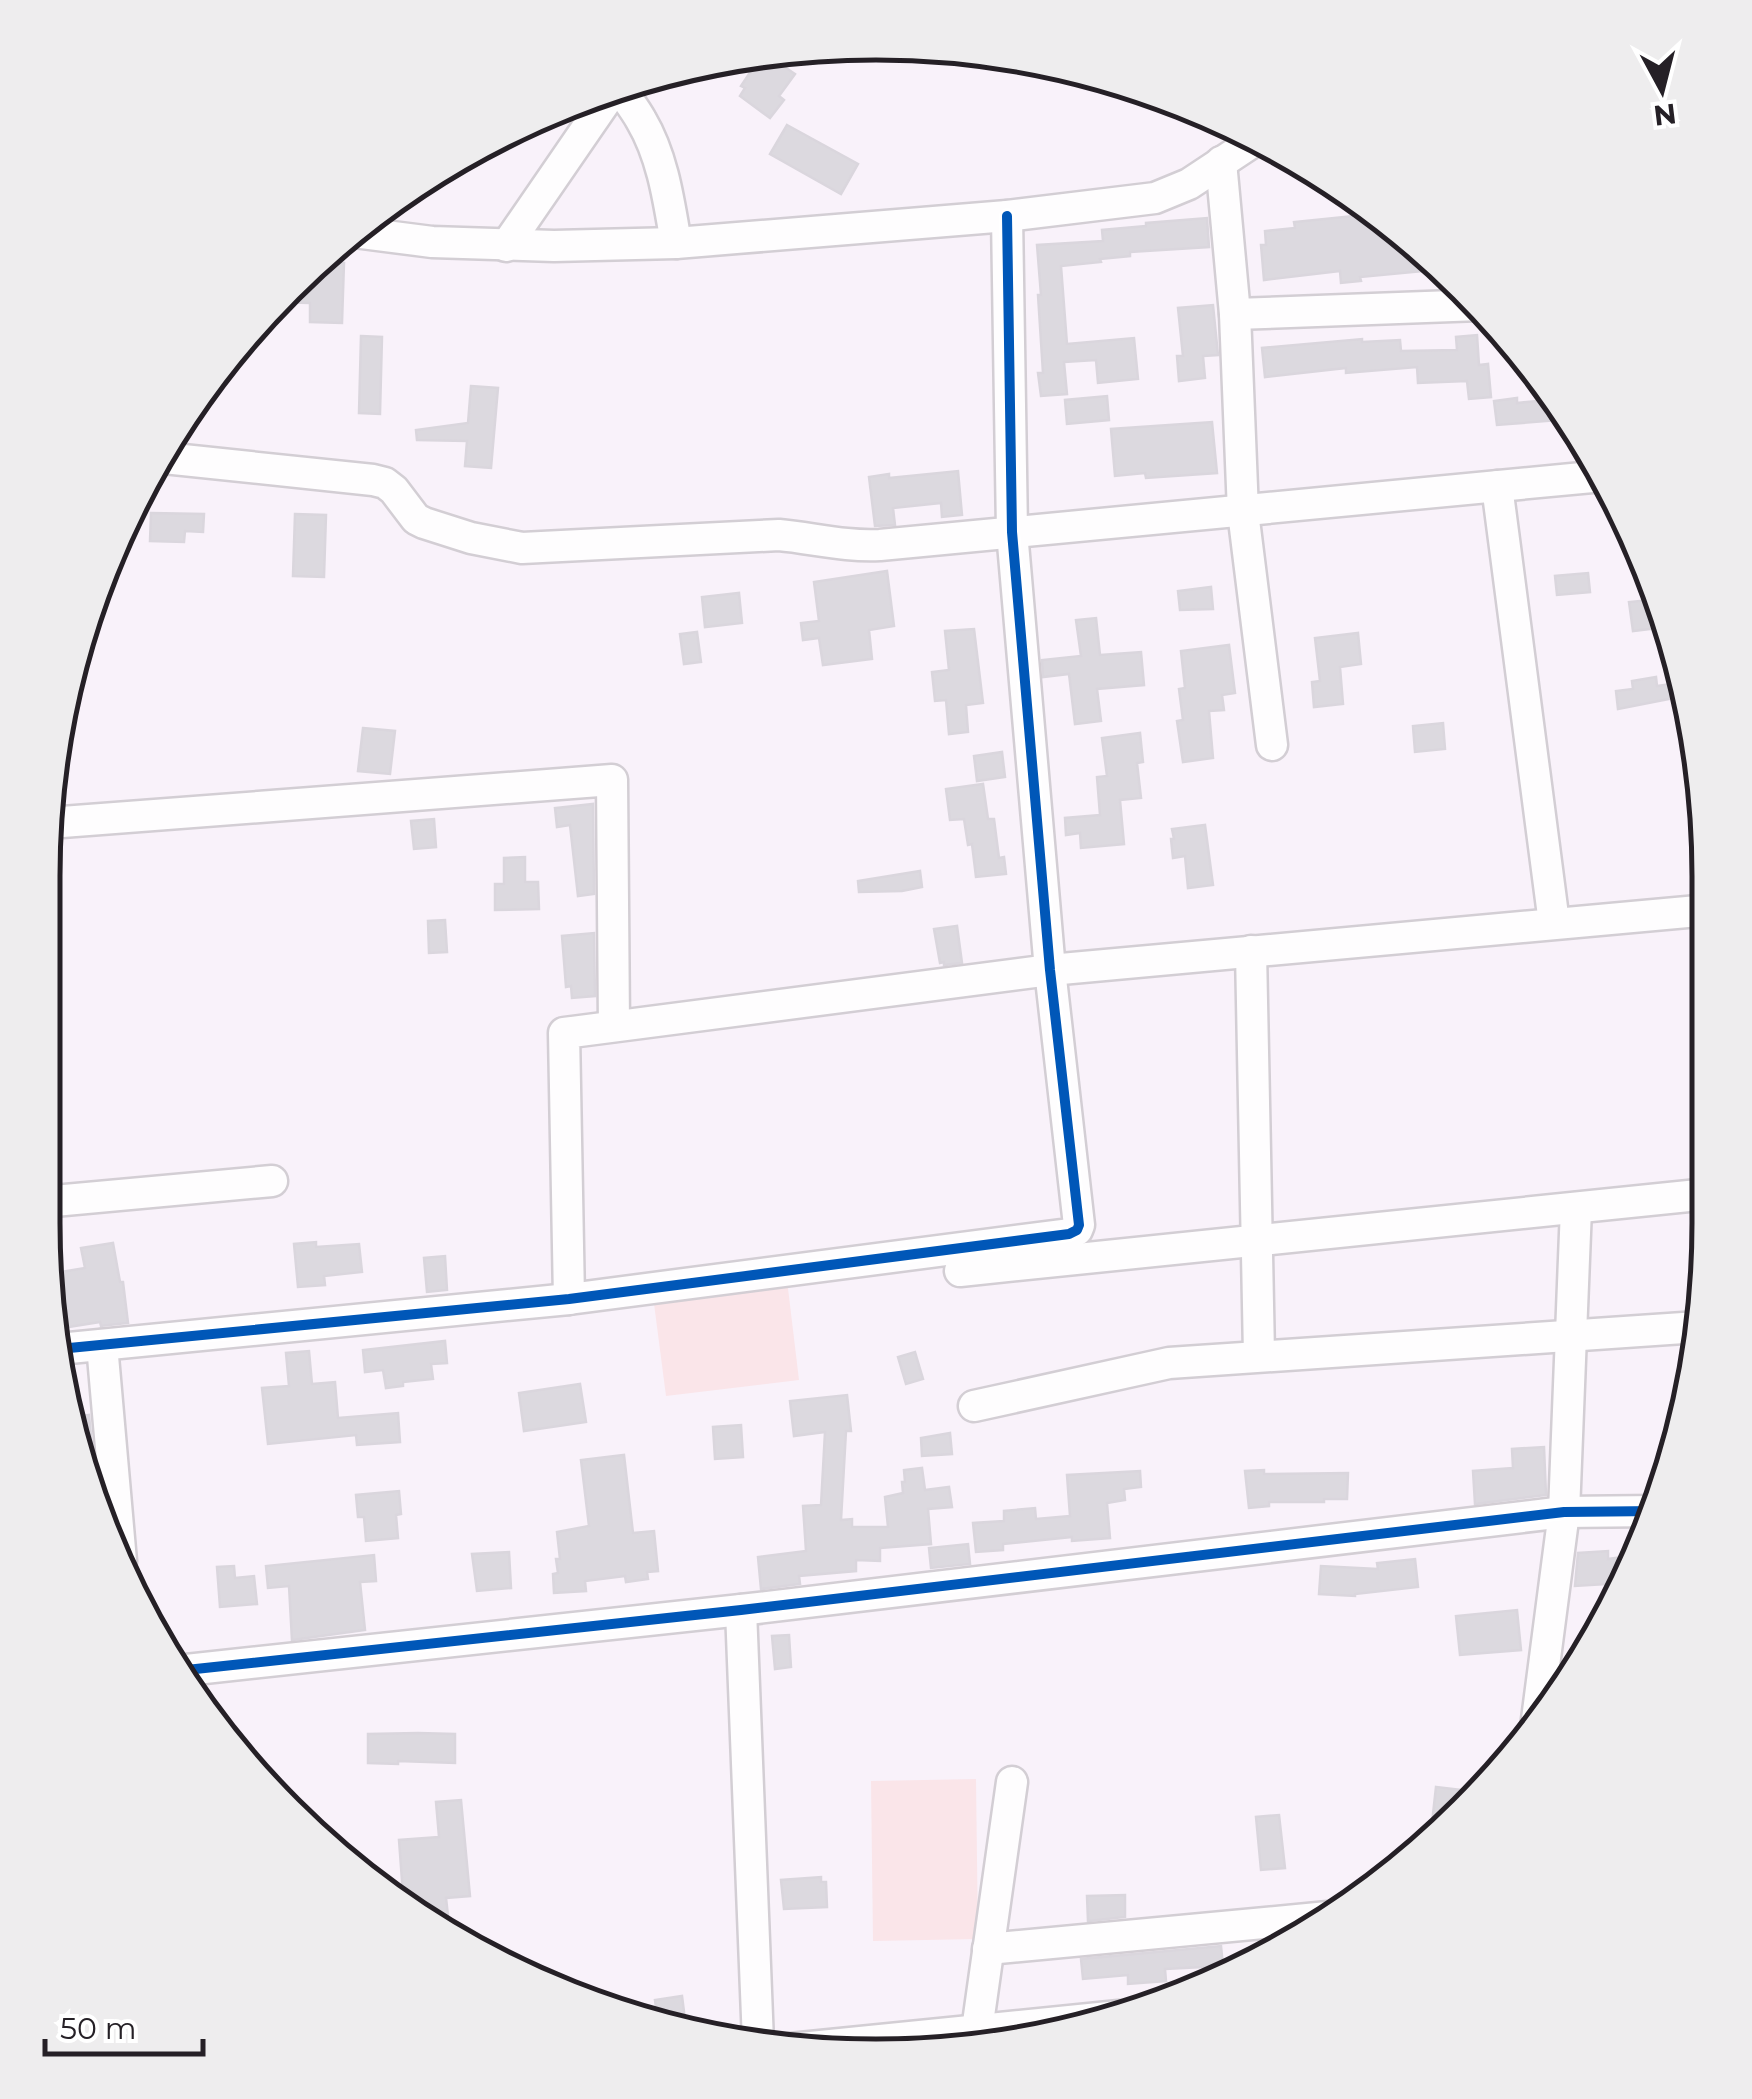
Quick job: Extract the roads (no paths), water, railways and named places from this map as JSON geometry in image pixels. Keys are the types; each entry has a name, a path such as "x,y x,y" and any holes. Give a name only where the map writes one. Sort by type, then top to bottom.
{"street":[{"path":"625,100 642,121 654,149 676,243"},
{"path":"506,246 603,107"},
{"path":"372,234 506,246 676,243 1007,216 1155,198 1189,184 1240,147"},
{"path":"1240,147 1235,314 1243,512 1272,745"},
{"path":"70,1348 569,1299 1077,1230 1012,532 1007,216"},
{"path":"1235,314 1459,306"},
{"path":"175,459 385,483 424,523 470,538 522,548 779,535 869,546 1588,477"},
{"path":"1497,486 1554,922"},
{"path":"62,822 612,780 614,1026"},
{"path":"569,1299 564,1033 1050,970 1692,911"},
{"path":"1251,951 1259,1355"},
{"path":"60,1200 272,1181"},
{"path":"960,1272 1692,1196"},
{"path":"1540,1696 1564,1512 1576,1208"},
{"path":"974,1406 1169,1362 1685,1329"},
{"path":"102,1345 119,1527"},
{"path":"194,1669 741,1610 1564,1512 1639,1512"},
{"path":"741,1610 758,2030"},
{"path":"977,2030 1012,1782"},
{"path":"988,1949 1302,1919"},
{"path":"888,2039 1018,2026"}]}
